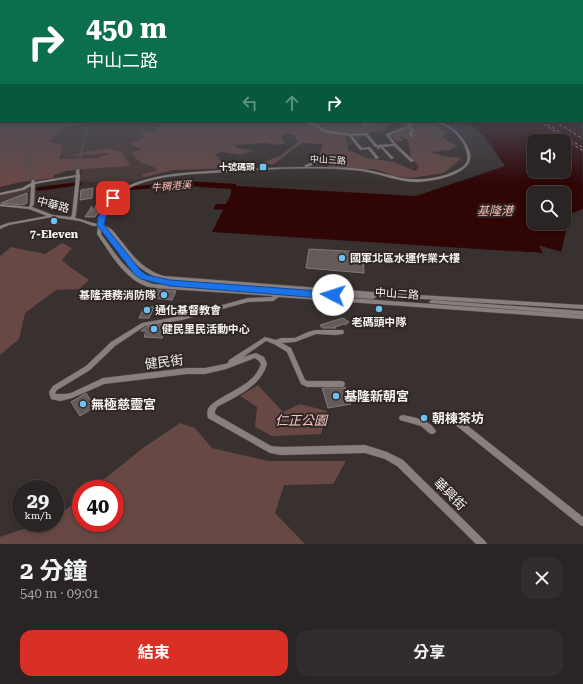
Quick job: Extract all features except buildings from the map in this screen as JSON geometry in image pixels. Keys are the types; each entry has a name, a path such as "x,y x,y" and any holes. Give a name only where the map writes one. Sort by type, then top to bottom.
{"street":[{"path":"342,133 350,135 366,134 376,146 395,145"},
{"path":"392,133 387,135 412,162"},
{"name":"中山三路","path":"100,225 108,204 123,190 156,178 179,174 302,167 370,171 406,180 427,180 453,173 468,162 470,156 456,133"},
{"path":"350,135 361,149 382,147 393,158 384,146"},
{"path":"369,148 377,158"},
{"path":"302,167 324,159 320,165 325,168"},
{"path":"72,219 74,214 78,170"},
{"path":"0,194 23,189 33,182 78,176"},
{"path":"30,208 32,204 33,182"},
{"name":"中華路","path":"0,204 30,208 52,216 100,225"},
{"path":"0,228 8,224 52,216"},
{"name":"中山二路","path":"582,310 525,304 280,291 145,284 134,278 99,234 100,225 110,230 141,268 158,277 280,291 583,317"},
{"name":"中山二路","path":"280,291 582,310"},
{"name":"健民街","path":"280,291 273,299 248,300 182,318 144,324 113,344 88,368 55,388 52,392 53,398 66,398 103,381 187,371 205,371 226,366 256,355 262,358 264,364 262,370 253,382 215,405 211,410 211,416 270,449 282,451 365,450 387,456 400,463"},
{"path":"276,342 280,340 294,341 305,335 316,332 335,334 342,332"},
{"path":"226,366 265,339 276,342 289,350 303,382 307,384 342,384"},
{"path":"450,417 583,522"},
{"path":"403,418 423,423 432,431"},
{"name":"華興街","path":"400,463 482,544"}],"shaded area":[{"path":"51,133 154,133 134,144 161,172 125,184 78,181 86,164 45,165"},
{"path":"30,185 26,207 0,203 0,195 25,189"}],"green space":[{"path":"0,133 58,133 49,142 63,145 59,159 96,158 110,154 71,155 106,148 122,152 130,166 66,171 54,175 53,178 21,182 0,187"},
{"path":"140,133 365,133 346,136 348,150 367,158 394,162 415,171 419,167 411,157 408,140 399,136 403,141 396,141 389,135 395,134 394,133 446,133 441,137 457,146 449,150 431,152 442,156 462,158 444,173 411,178 395,176 375,169 330,167 318,158 323,144 302,143 274,164 258,164 280,156 298,142 293,134 282,134 282,140 286,143 278,145 265,143 234,145 237,148 253,150 241,155 222,152 215,154 225,165 233,168 173,170 145,177 141,175 158,170 139,161 132,153 141,149 129,144 147,137"},
{"path":"62,243 72,248 62,260 89,280 79,289 56,290 25,313 19,339 0,355 0,256 11,247 45,254"},
{"name":"仁正公園","path":"258,385 283,412 300,404 327,411 321,434 272,436 255,427 257,407 240,396"},
{"path":"180,423 195,428 212,448 268,461 346,461 333,484 284,485 275,513 305,544 0,544 0,537 15,532 64,532 64,511 72,505 72,532 124,532 124,480 103,480 143,448"}],"water":[{"name":"基隆港","path":"481,133 582,133 583,209 571,214 571,186 527,186 527,230 567,230 562,252 540,246 543,253 212,232 223,210 213,209 216,204 226,204 231,194 231,189 186,186 130,190 106,187 109,184 137,186 187,181 236,184 236,186 416,196 505,166 485,137"}],"pier":[{"path":"583,209 583,211 571,216 571,215"},
{"path":"566,230 568,230 562,254 543,249 545,253 543,255 379,244 543,253 539,246 561,252"}],"waterway":[{"name":"牛稠港溪","path":"38,189 79,184"}],"ferry route":[{"path":"557,133 583,151"},
{"path":"561,133 583,148"},
{"path":"574,133 583,139"}],"tunnel":[{"path":"28,158 27,151 29,133"},
{"path":"80,158 85,133"},
{"path":"326,158 364,133"},
{"path":"28,157 33,180"},
{"path":"78,170 81,157"}],"place":[{"name":"十號碼頭","path":"263,167"},
{"name":"7-Eleven","path":"54,221"},
{"name":"國軍北區水運作業大樓","path":"342,258"},
{"name":"基隆港務消防隊","path":"164,295"},
{"name":"老碼頭中隊","path":"379,309"},
{"name":"通化基督教會","path":"147,310"},
{"name":"健民里民活動中心","path":"154,329"},
{"name":"基隆新朝宮","path":"336,396"},
{"name":"無極慈靈宮","path":"83,404"},
{"name":"朝棟茶坊","path":"424,418"}],"route":[{"path":"113,198 108,204 100,225 138,273 144,277 151,280 170,283 333,295"}]}
